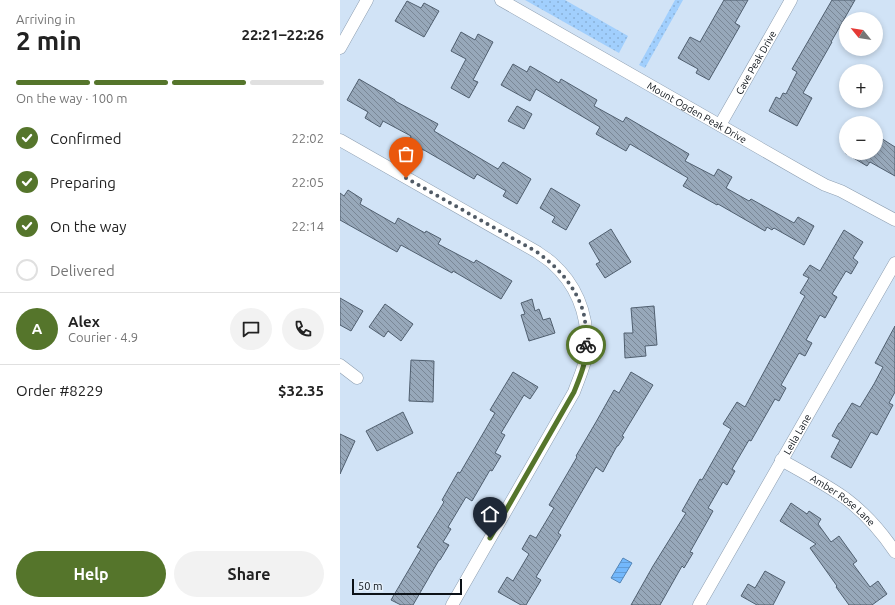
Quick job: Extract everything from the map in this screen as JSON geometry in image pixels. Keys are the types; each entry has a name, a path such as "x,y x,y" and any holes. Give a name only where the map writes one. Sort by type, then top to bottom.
{"street":[{"path":"340,48 367,0"},
{"name":"Mount Ogden Peak Drive","path":"501,0 805,174 841,191 895,220"},
{"name":"Cave Peak Drive","path":"720,125 791,0"},
{"path":"340,140 537,252 552,263 564,276 575,292 582,308 586,330 587,351 582,372 574,392 452,605"},
{"name":"Leila Lane","path":"699,605 895,263"},
{"path":"340,365 357,378"},
{"name":"Amber Rose Lane","path":"782,460 846,499 876,526 895,552"}],"shaded area":[{"path":"525,0 565,0 628,36 619,53"},
{"path":"675,0 683,0 645,68 639,65"},
{"path":"623,558 632,563 620,583 611,578"}],"building":[{"path":"724,0 748,0 735,23 740,26 709,80 696,73 698,69 678,58 690,37 700,42"},
{"path":"832,0 855,0 848,12 839,12 839,28 803,93 812,98 797,126 769,111 776,97 780,99 783,93 786,94 797,72 792,69"},
{"path":"407,1 421,8 424,3 439,11 424,37 395,21"},
{"path":"461,32 475,40 478,34 493,42 473,80 478,82 469,98 451,88 466,59 451,51"},
{"path":"513,64 527,72 530,66 559,83 561,79 597,100 594,106 623,122 626,117 689,154 685,161 714,176 718,169 732,177 726,188 749,201 751,199 794,223 798,217 814,226 804,245 774,228 772,230 767,227 765,231 683,186 688,178 630,144 626,151 596,134 600,127 536,89 530,101 501,85"},
{"path":"359,79 395,101 438,124 434,131 498,169 503,162 531,179 517,204 503,196 506,191 477,174 474,179 408,142 411,136 383,121 380,127 365,118 368,112 347,100"},
{"path":"517,106 532,114 524,129 508,121"},
{"path":"883,139 895,147 895,176 870,162 867,166 857,160 883,160"},
{"path":"551,188 580,205 566,230 552,222 555,217 540,208"},
{"path":"348,190 362,199 360,204 395,224 398,218 425,233 426,231 441,239 438,244 474,263 476,260 512,281 501,299 453,271 452,273 401,245 397,252 340,220 340,193 344,196"},
{"path":"611,229 631,262 605,278 596,264 600,262 589,243"},
{"path":"844,230 863,242 853,258 858,262 851,274 846,271 832,294 837,297 825,318 820,315 806,340 812,343 805,356 799,353 781,385 786,388 779,401 775,399 751,441 749,440 732,469 735,471 727,485 723,482 708,508 713,511 690,552 693,553 684,568 682,566 660,605 631,605 686,513 682,511 700,479 702,480 731,429 723,424 737,402 745,407 805,296 800,293 809,278 803,275 810,265 820,271"},
{"path":"340,298 363,311 351,331 340,325"},
{"path":"532,299 535,311 539,309 543,320 550,318 555,333 529,341 521,315 525,314 521,303"},
{"path":"385,304 413,324 401,341 388,331 384,337 369,327"},
{"path":"654,306 657,345 645,346 646,356 625,358 624,333 633,333 631,308"},
{"path":"895,326 895,392 889,403 893,405 877,435 871,432 851,468 831,457 840,440 832,436 852,403 860,407 874,384 883,367 875,363"},
{"path":"411,360 434,361 433,402 409,401"},
{"path":"513,372 538,387 530,399 524,395 501,433 505,435 495,453 501,456 492,471 490,470 472,501 466,497 448,527 451,529 443,542 449,545 413,605 401,605 391,600 421,549 417,547 444,502 442,500 458,472 460,473 495,413 490,410"},
{"path":"631,372 653,385 622,436 624,437 617,446 603,472 596,467 558,533 561,535 536,577 541,580 526,605 521,605 498,592 507,577 513,581 529,554 522,549 530,535 536,538 554,508 549,505 577,457 576,456 614,390 619,393"},
{"path":"403,412 413,433 377,451 366,431"},
{"path":"340,434 355,441 340,474"},
{"path":"791,503 807,514 809,511 821,519 818,524 831,542 839,536 857,561 853,564 870,587 878,581 887,594 872,605 849,605 810,548 816,544 780,521"},
{"path":"765,571 785,582 773,605 757,605 741,596 748,584 755,588"}],"way so far":[{"path":"406,178 537,252 552,263 564,276 575,292 582,308 586,330 586,345"}],"route":[{"path":"490,538 574,392 582,372 587,351 586,345"}]}
